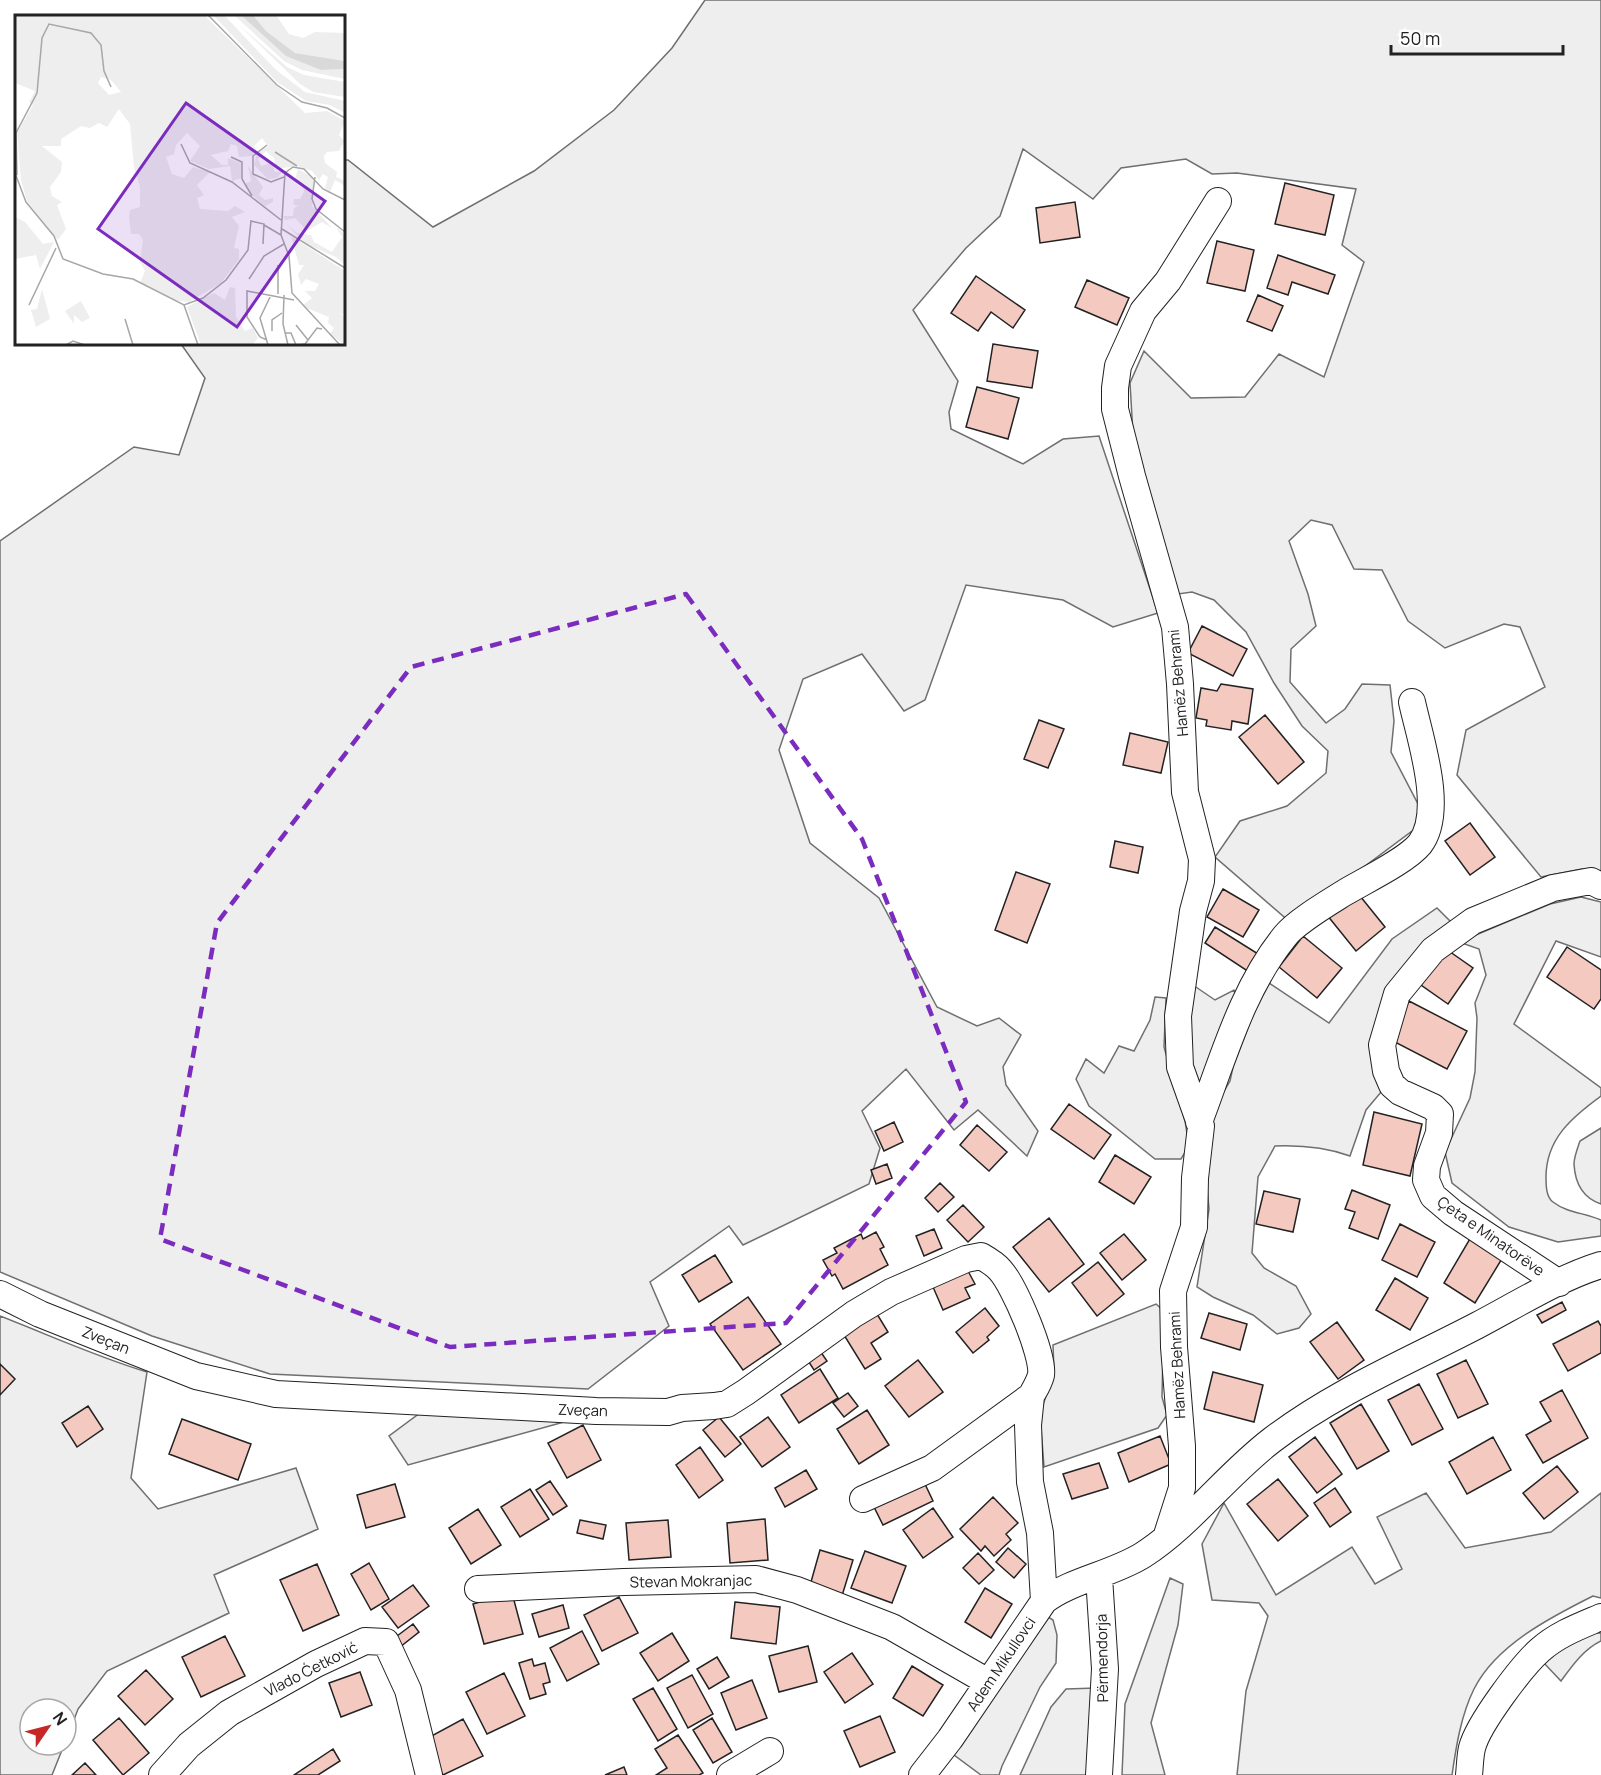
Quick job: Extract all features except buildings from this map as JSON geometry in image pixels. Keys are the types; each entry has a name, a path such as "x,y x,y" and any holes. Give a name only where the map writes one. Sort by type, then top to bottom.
{"street":[{"name":"Hamëz Behrami","path":"1166,1538 1182,1488 1182,1446 1174,1347 1173,1291 1194,1227 1195,1178 1201,1126 1180,1067 1179,1004 1193,911 1201,881 1202,859 1185,792 1175,627 1132,476 1116,409 1115,388 1118,366 1143,311 1168,281 1218,201"},
{"name":"Hamëz Behrami","path":"1199,1122 1236,1023 1268,960 1287,934 1330,902 1407,856 1419,845 1428,830 1431,812 1428,777 1412,702"},
{"name":"Çeta e Minatorëve","path":"1559,1283 1454,1213 1434,1196 1426,1180 1427,1166 1439,1132 1440,1114 1433,1107 1400,1092 1392,1085 1386,1071 1382,1045 1397,994 1433,950 1473,921 1553,888 1591,881 1601,886"},
{"name":"Zveçan","path":"0,1294 40,1314 196,1376 276,1394 596,1411 668,1412 727,1404 854,1314 891,1292 966,1259 981,1256 1001,1271 1023,1311 1041,1372 1038,1385 1031,1396 1028,1425 1030,1482 1040,1533 1044,1601"},
{"name":"Çeta e Minatorëve","path":"1099,1577 1142,1556 1166,1538 1271,1441 1322,1405 1559,1283 1601,1265"},
{"path":"863,1499 932,1468 1031,1396"},
{"name":"Adem Mikullovci","path":"922,1775 1044,1601 1055,1592 1099,1577"},
{"name":"Përmendorja","path":"1099,1577 1105,1669 1100,1775"},
{"name":"Stevan Mokranjac","path":"478,1589 756,1579 797,1590 892,1627 988,1682"},
{"path":"1469,1775 1472,1746 1493,1708 1520,1672 1540,1650 1564,1633 1601,1617"},
{"name":"Vlado Ćetković","path":"162,1775 189,1745 229,1713 316,1664 365,1641 386,1642 408,1690 429,1775"},
{"path":"730,1775 770,1751"}],"highlighted area":[{"path":"686,594 862,839 966,1102 786,1323 450,1347 160,1239 217,923 411,667"}],"shaded area":[{"path":"705,0 1601,0 1601,875 1582,869 1541,877 1457,775 1466,730 1545,687 1520,627 1504,624 1445,648 1408,621 1382,570 1354,569 1332,525 1311,520 1289,541 1308,594 1316,626 1291,649 1290,682 1326,723 1345,709 1362,684 1390,685 1394,721 1391,752 1419,806 1416,828 1290,922 1215,857 1240,821 1287,806 1326,773 1328,751 1302,726 1274,683 1246,632 1214,600 1192,592 1178,594 1133,434 1130,383 1144,351 1191,398 1245,397 1279,354 1324,377 1364,262 1342,245 1356,189 1237,173 1212,174 1186,159 1121,168 1093,199 1023,149 1000,216 966,248 913,310 958,381 949,412 951,429 1023,464 1063,439 1099,436 1158,613 1113,627 1063,600 966,585 925,700 904,711 862,654 803,679 779,750 810,843 879,898 937,1007 977,1026 999,1018 1021,1035 1003,1067 1006,1085 1038,1131 1027,1156 978,1110 954,1130 906,1069 862,1111 880,1148 869,1184 743,1245 729,1226 650,1282 669,1326 588,1389 270,1374 152,1336 0,1272 0,541 134,447 179,455 205,378 182,345 345,345 345,160 348,160 433,227 534,171 614,110 672,48"},
{"path":"1581,897 1601,902 1601,957 1556,941 1514,1024 1601,1088 1601,1096 1580,1112 1556,1140 1547,1163 1546,1177 1547,1191 1551,1200 1558,1206 1601,1220 1601,1236 1558,1242 1509,1227 1452,1183 1445,1152 1470,1098 1475,1072 1477,1018 1475,1003 1486,975 1479,949 1459,942 1550,904"},
{"path":"1437,908 1451,922 1420,951 1382,1091 1366,1110 1350,1156 1313,1147 1275,1146 1258,1177 1252,1253 1264,1268 1296,1286 1311,1314 1299,1328 1277,1334 1253,1315 1197,1287 1209,1209 1206,1176 1213,1110 1230,1081 1233,1067 1266,981 1329,1023 1392,939"},
{"path":"1190,983 1215,1000 1234,990 1238,1004 1200,1084 1188,1057"},
{"path":"1155,997 1166,998 1164,1047 1185,1121 1189,1146 1181,1159 1155,1159 1089,1106 1076,1079 1086,1059 1104,1073 1119,1046 1134,1051 1150,1020"},
{"path":"1601,1128 1601,1204 1589,1198 1581,1189 1574,1164 1580,1141"},
{"path":"1156,1304 1164,1311 1162,1397 1167,1415 1158,1428 1044,1467 1040,1414 1054,1372 1053,1345"},
{"path":"0,1316 91,1353 147,1372 131,1478 158,1509 296,1468 318,1529 214,1575 229,1613 107,1671 78,1709 78,1697 18,1697 18,1757 59,1757 52,1775 0,1775"},
{"path":"420,1413 582,1417 408,1465 389,1436"},
{"path":"1426,1493 1465,1548 1551,1532 1601,1493 1601,1598 1593,1596 1543,1623 1510,1646 1484,1673 1474,1689 1462,1720 1452,1775 1237,1775 1246,1691 1268,1616 1259,1603 1212,1600 1202,1544 1224,1503 1276,1595 1352,1547 1375,1584 1402,1569 1377,1517"},
{"path":"1170,1578 1183,1584 1178,1625 1151,1723 1165,1775 1122,1775 1125,1704"},
{"path":"1045,1615 1053,1620 1057,1635 1056,1663 1040,1687 999,1775 981,1775 950,1752"},
{"path":"1588,1633 1601,1633 1601,1641 1584,1653 1561,1681 1542,1661"},
{"path":"1096,1688 1089,1775 1020,1775 1051,1707 1066,1689"}]}
